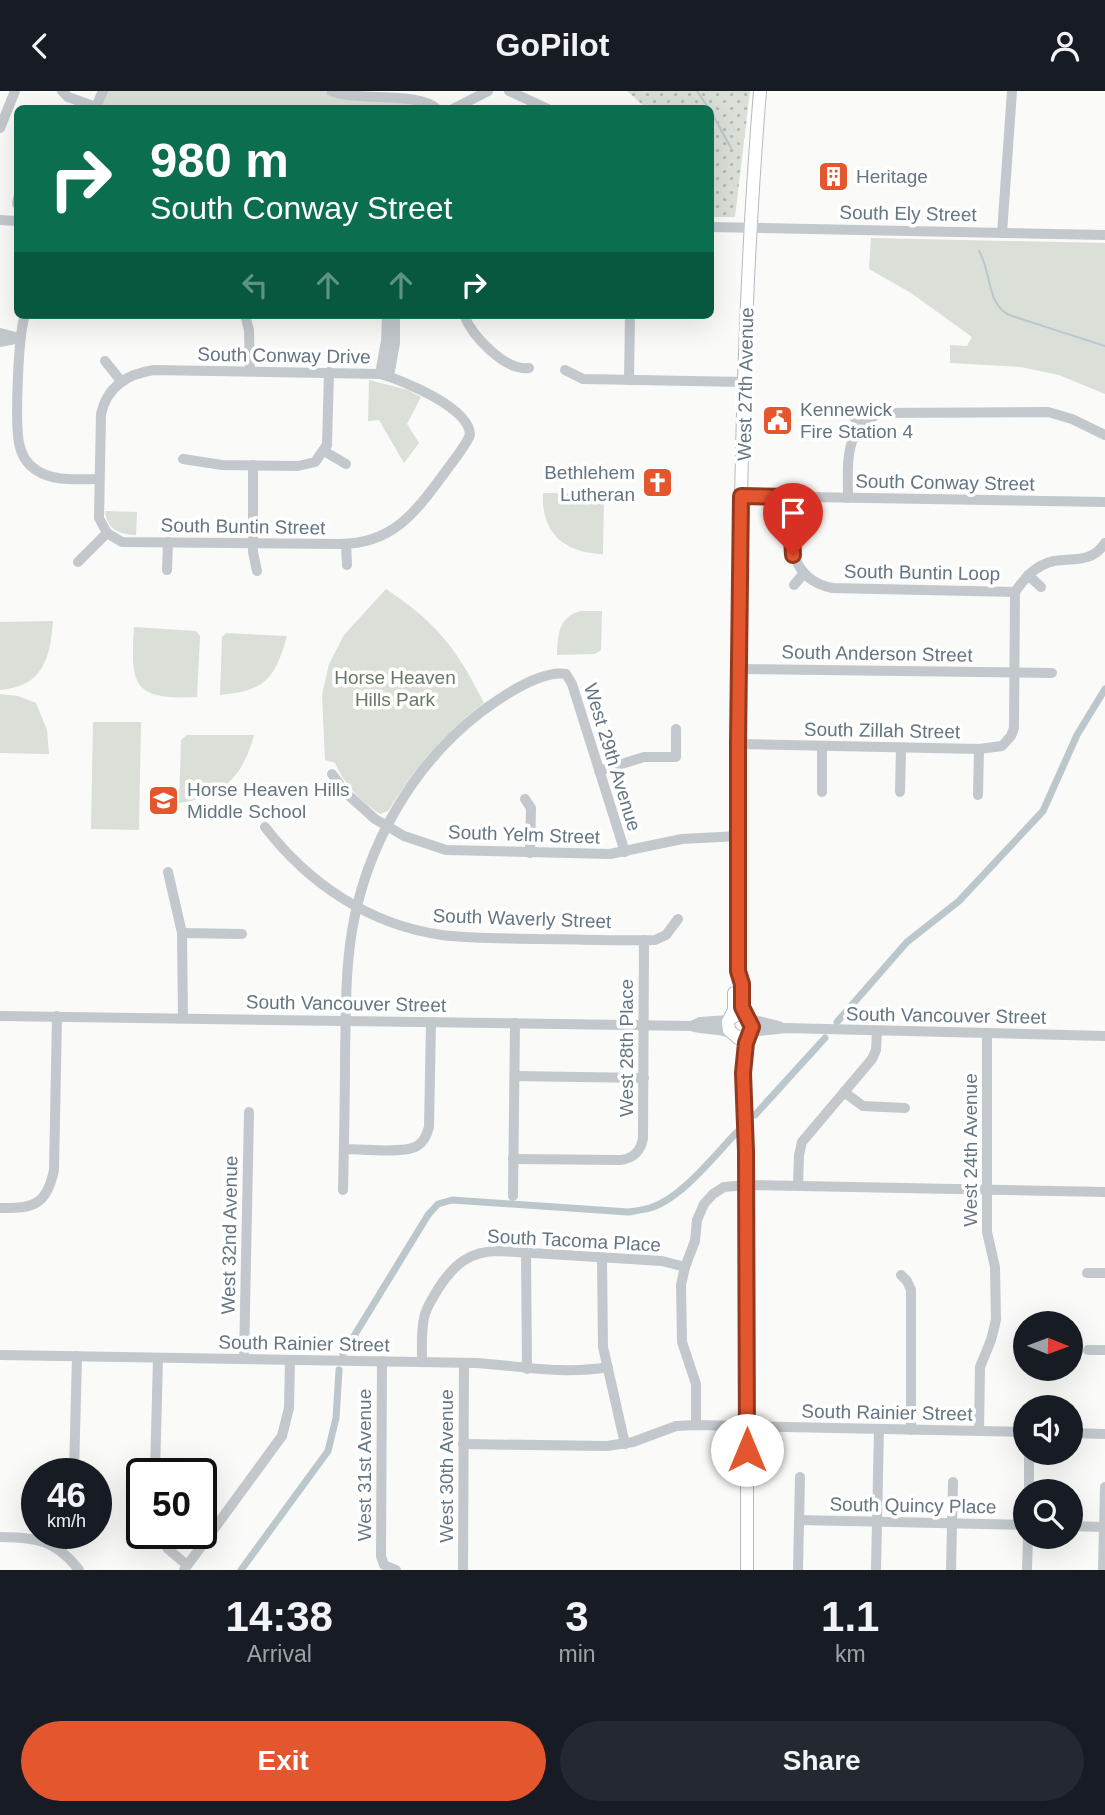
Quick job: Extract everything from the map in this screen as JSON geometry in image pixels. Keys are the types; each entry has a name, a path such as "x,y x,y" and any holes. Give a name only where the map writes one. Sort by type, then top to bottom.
{"main road":[{"name":"West 27th Avenue","path":"740,1035 752,1027 747,1017 738,971 738,744 741,496 749,227 760,91"},
{"name":"West 27th Avenue","path":"738,971 734,1010 728,1026 740,1035"},
{"path":"730,1019 738,1014 747,1017"},
{"name":"West 27th Avenue","path":"740,1035 738,1065 743,1073 747,1185 747,1570"}],"street":[{"path":"0,128 15,91"},
{"path":"62,91 68,97 88,105"},
{"path":"331,91 349,96 418,98 434,105"},
{"path":"461,105 488,91"},
{"path":"509,91 539,105"},
{"path":"1002,233 1012,91"},
{"name":"South Ely Street","path":"714,227 1105,235"},
{"path":"24,319 20,338 18,433 25,459 36,470 54,478 99,479"},
{"path":"246,319 249,330 246,374"},
{"path":"384,375 387,319"},
{"path":"384,375 395,343 395,319"},
{"path":"466,319 480,341 516,368 528,368"},
{"path":"629,380 630,319"},
{"path":"0,333 20,338"},
{"path":"0,342 20,338"},
{"path":"78,562 107,533 99,518 100,414 105,399 121,381 105,361"},
{"name":"South Conway Drive","path":"121,381 137,373 154,370 246,374 329,372 384,375 406,382 432,396 464,420 471,431 468,441 414,513 398,527 380,536"},
{"path":"565,370 583,379 745,382"},
{"path":"183,459 213,465 306,465 314,461 324,451 328,436 329,372"},
{"path":"848,498 848,450 851,441 872,416 889,411 1048,412 1072,419 1105,435"},
{"path":"851,414 862,425"},
{"path":"324,451 346,464"},
{"path":"253,465 252,543 257,571"},
{"name":"South Conway Street","path":"741,496 1105,502"},
{"path":"790,497 793,555 804,573 794,585"},
{"name":"South Buntin Street","path":"107,533 122,541 168,543 346,544 380,536"},
{"path":"167,570 168,543"},
{"name":"South Buntin Loop","path":"804,573 822,586 832,588 1015,592 1028,575 1047,563 1088,558 1105,543"},
{"path":"346,544 347,565"},
{"path":"1028,575 1041,587"},
{"path":"1014,672 1015,592"},
{"name":"South Anderson Street","path":"739,669 1052,673"},
{"name":"South Zillah Street","path":"738,744 979,749 1003,747 1014,728 1014,672"},
{"name":"West 29th Avenue","path":"387,827 419,775 452,737 479,713 526,684 552,674 566,674 572,684 625,852"},
{"path":"599,771 644,757 676,757 676,729"},
{"path":"822,746 822,792"},
{"path":"900,792 901,748"},
{"path":"978,795 979,749"},
{"name":"South Yelm Street","path":"332,774 353,801 387,827 416,841 446,850 625,852 682,839 739,835"},
{"path":"525,799 531,808 530,853"},
{"name":"South Waverly Street","path":"265,827 286,854 313,879 357,908 397,924 451,936 654,940 666,935 678,919"},
{"path":"343,1190 349,949 357,908 370,865 387,827"},
{"path":"168,872 182,933 183,1018"},
{"path":"182,933 242,934"},
{"name":"West 28th Place","path":"513,1159 620,1160 636,1153 643,1138 644,940"},
{"name":"South Vancouver Street","path":"0,1016 642,1025 692,1025 730,1019"},
{"path":"0,1208 30,1206 45,1197 50,1189 54,1170 57,1016"},
{"name":"South Vancouver Street","path":"747,1017 786,1028"},
{"path":"344,1149 406,1149 417,1147 421,1143 429,1127 431,1022"},
{"path":"513,1196 515,1023"},
{"name":"South Vancouver Street","path":"692,1025 740,1035 786,1028 1105,1036"},
{"path":"798,1185 802,1142 872,1059 876,1049 877,1031"},
{"name":"West 24th Avenue","path":"979,1431 980,1367 996,1320 995,1267 987,1232 987,1034"},
{"path":"515,1076 644,1078"},
{"path":"844,1092 863,1106 905,1108"},
{"name":"West 32nd Avenue","path":"244,1359 249,1112"},
{"name":"South Tacoma Place","path":"422,1362 427,1310 455,1266 480,1252 526,1252 667,1262 685,1267 695,1241 697,1220 704,1205 713,1194 724,1187 798,1185 1105,1192"},
{"path":"526,1252 527,1369"},
{"path":"602,1257 602,1340 625,1444"},
{"path":"685,1267 681,1285 682,1342 696,1384 696,1425"},
{"path":"1087,1273 1105,1273"},
{"path":"901,1275 911,1290 911,1430"},
{"path":"1088,1350 1105,1350"},
{"name":"South Rainier Street","path":"0,1356 464,1363 527,1369 590,1370 608,1367"},
{"path":"74,1458 77,1356"},
{"path":"155,1458 158,1358"},
{"path":"168,1549 186,1568 282,1436 289,1409 290,1360"},
{"name":"West 31st Avenue","path":"382,1361 381,1556 391,1569"},
{"name":"West 30th Avenue","path":"463,1570 464,1363"},
{"name":"South Rainier Street","path":"463,1444 598,1447 625,1444 666,1429 696,1425 1013,1432"},
{"path":"876,1570 879,1429"},
{"path":"1083,1433 1105,1434"},
{"path":"798,1570 800,1477"},
{"path":"951,1570 953,1482"},
{"path":"1103,1570 1105,1487"},
{"name":"South Quincy Place","path":"800,1520 1013,1525"},
{"path":"1083,1526 1104,1527"},
{"path":"0,1537 44,1541 61,1550 79,1570"},
{"path":"1027,1570 1028,1549"}],"green space":[{"path":"106,91 324,91 331,95 416,102 423,105 101,105"},
{"path":"627,91 750,91 735,217 714,217 714,105 643,105"},
{"path":"871,238 1105,243 1105,394 1059,375 1021,367 950,363 950,345 967,346 972,337 911,293 869,269"},
{"path":"369,380 408,390 421,397 407,424 419,443 404,463 379,420 368,421"},
{"path":"543,493 600,493 604,498 603,554 577,550 558,538 546,519"},
{"path":"105,511 137,512 136,535 124,534 111,527"},
{"name":"Horse Heaven Hills Park","path":"386,589 404,601 444,639 455,652 484,703 443,739 419,766 388,811 380,814 353,791 335,763 325,760 322,695 329,664 344,635"},
{"path":"580,611 602,611 601,650 595,654 557,655 563,623"},
{"path":"53,621 50,647 42,668 26,683 0,690 0,622"},
{"path":"134,627 196,631 200,636 197,697 160,696 140,686 133,664"},
{"path":"226,633 287,636 278,663 266,680 248,690 220,695 222,637"},
{"path":"0,694 18,696 36,703 47,730 49,754 0,753"},
{"path":"93,722 141,722 139,830 91,829"},
{"path":"187,735 254,735 244,763 228,783 207,796 179,803 181,740"}],"waterway":[{"path":"697,91 706,105"},
{"path":"714,117 731,148"},
{"path":"979,251 994,297 1004,311 1012,316 1105,346"},
{"path":"837,1022 907,942 959,901 1043,811 1077,735 1105,689"},
{"path":"755,1115 825,1038"},
{"path":"343,1354 428,1215 438,1204 452,1200 628,1212 647,1209 662,1203 686,1186 737,1132"},
{"path":"241,1570 328,1451 336,1418 339,1370"}],"place":[{"name":"Heritage","path":"833,176"},
{"name":"Kennewick Fire Station 4","path":"777,420"},
{"name":"Bethlehem Lutheran","path":"658,483"},
{"name":"Horse Heaven Hills Middle School","path":"164,800"}],"route":[{"path":"747,1450 746,1151 743,1073 747,1035 752,1027 742,1007 742,984 738,971 741,496 790,497 793,555"}]}
